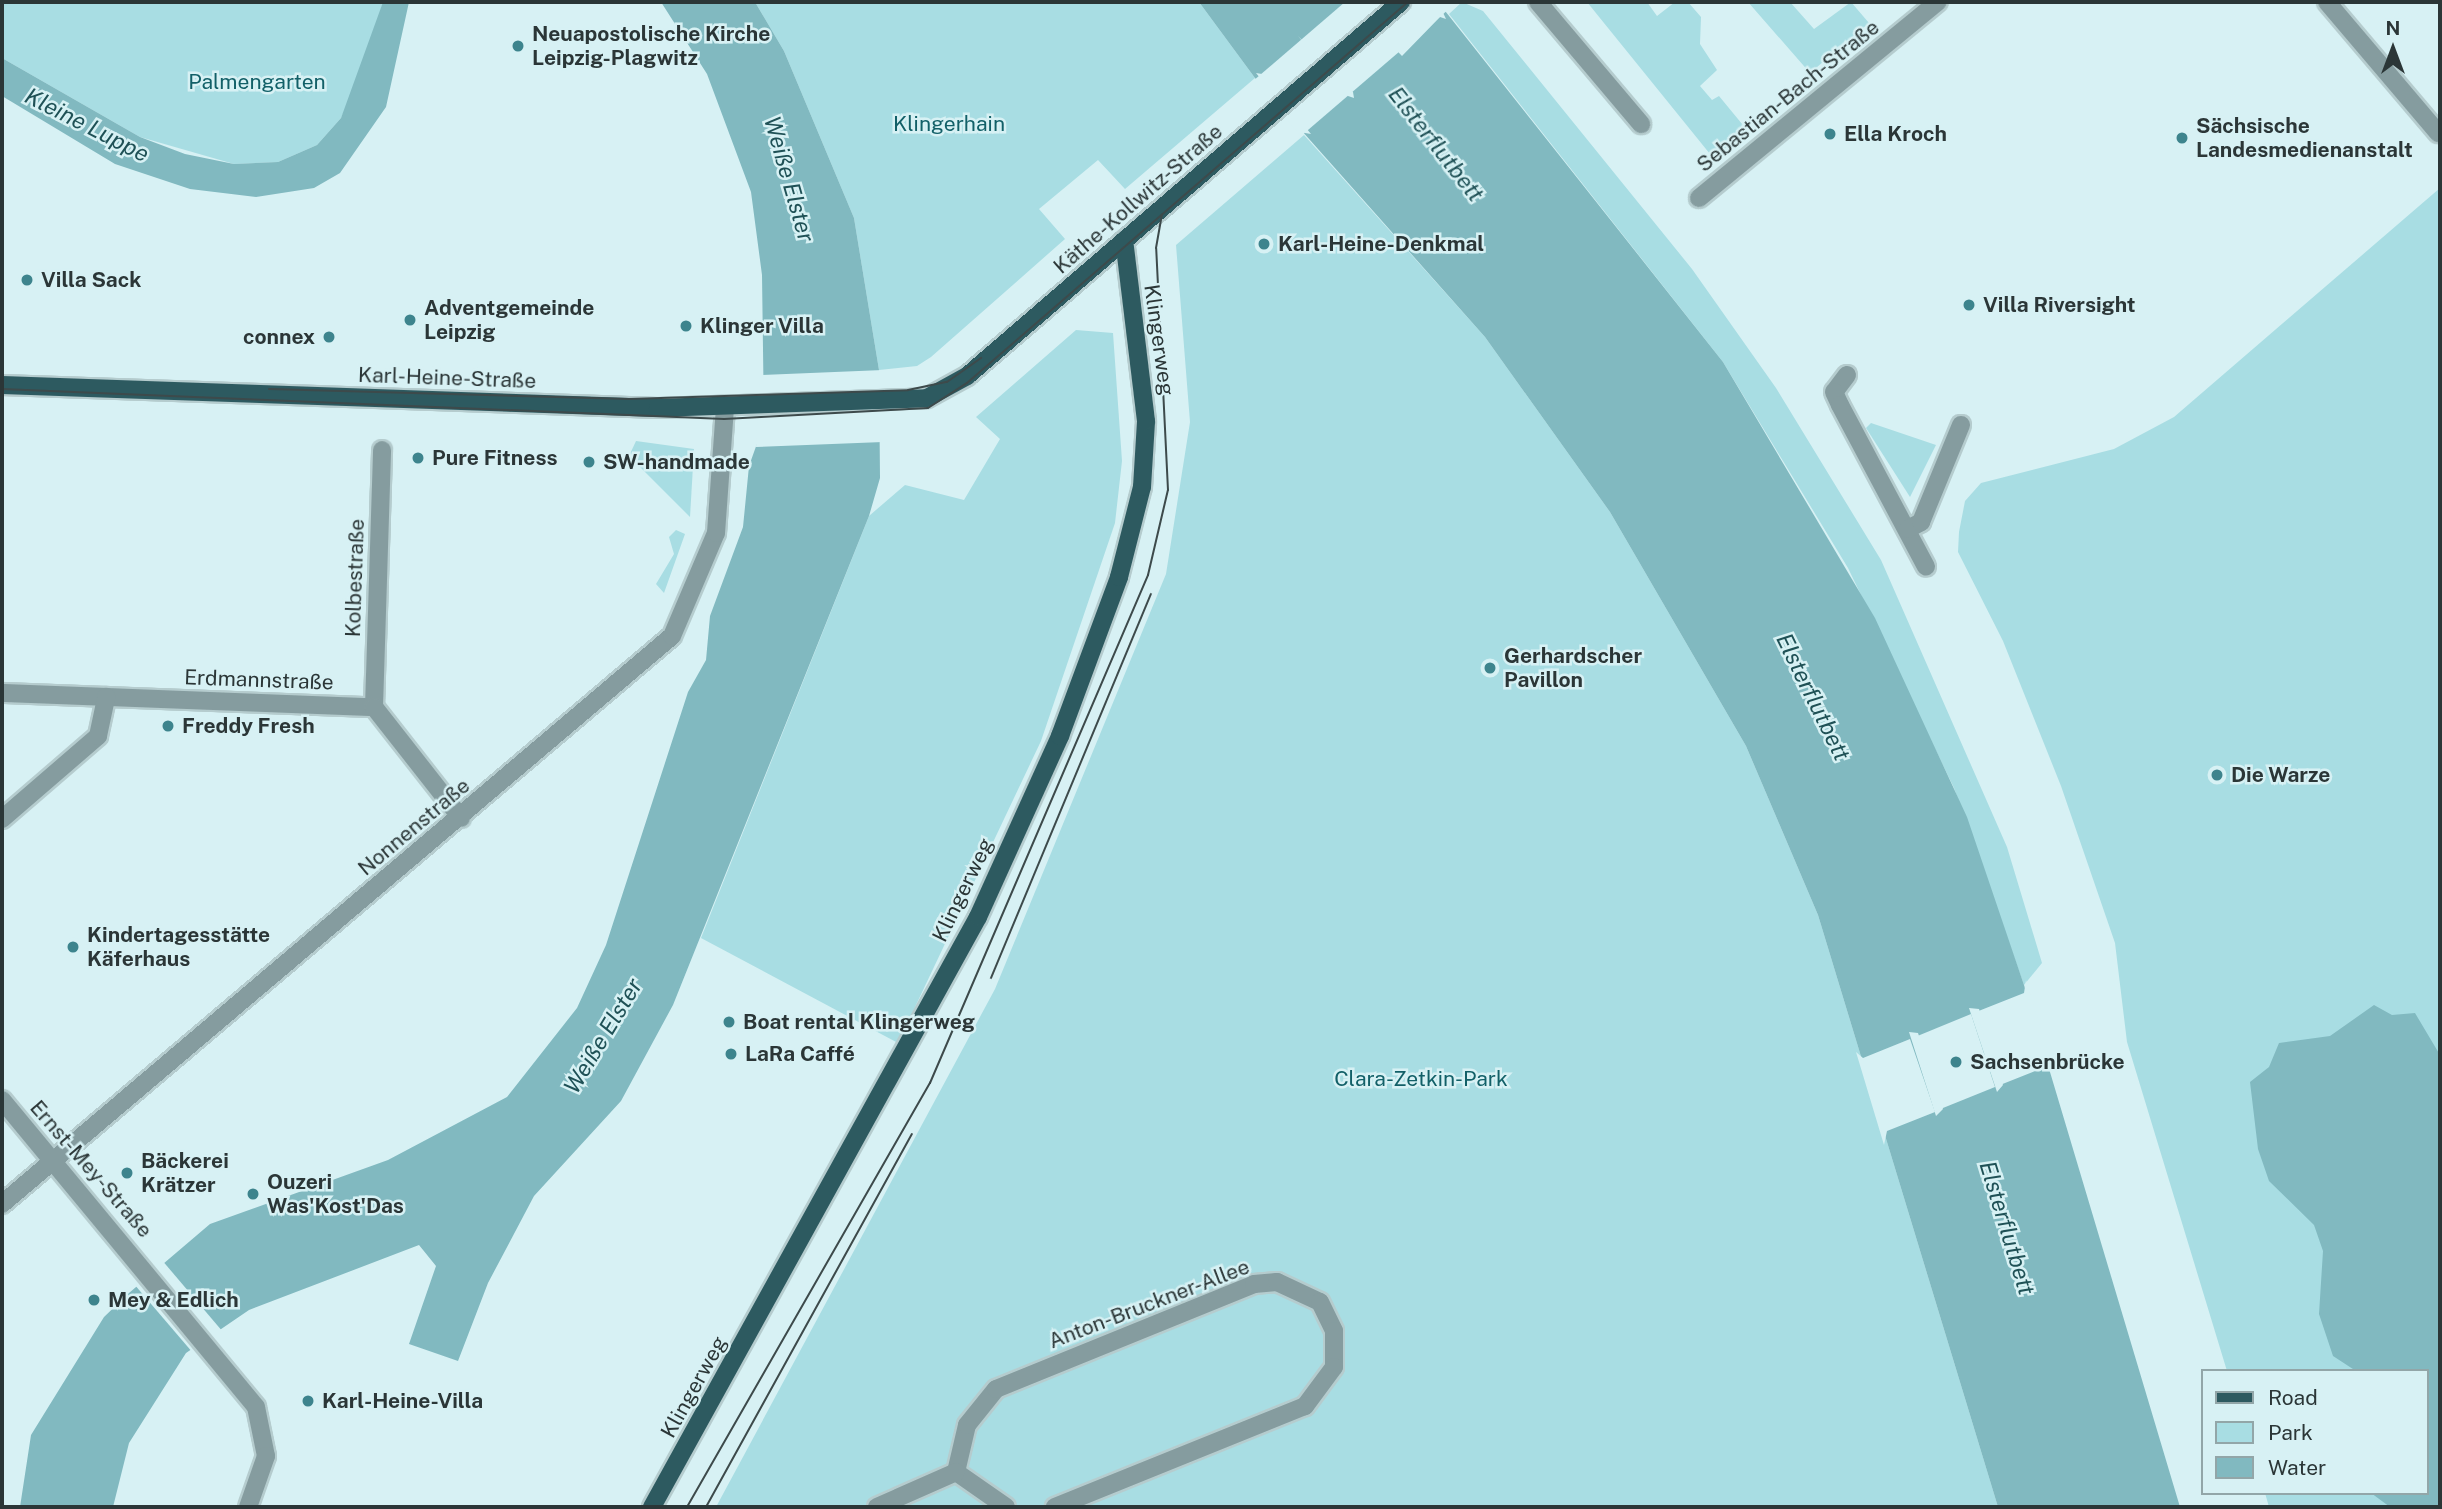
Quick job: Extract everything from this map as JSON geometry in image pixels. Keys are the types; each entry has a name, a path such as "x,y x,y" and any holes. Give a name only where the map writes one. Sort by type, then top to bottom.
{"main road":[{"name":"Käthe-Kollwitz-Straße","path":"891,403 927,398 956,385 1401,2"},
{"name":"Klingerweg","path":"652,1507 978,918 1060,736 1115,589 1142,487 1146,421 1124,240"},
{"name":"Karl-Heine-Straße","path":"2,385 725,408 891,403"}],"street":[{"path":"1538,2 1641,124"},
{"name":"Sebastian-Bach-Straße","path":"1699,198 1938,2"},
{"path":"2327,2 2438,133"},
{"path":"1847,375 1837,399 1926,567"},
{"name":"Nonnenstraße","path":"2,1204 461,818 681,622 716,533 725,408"},
{"path":"1908,529 1921,522 1961,425"},
{"name":"Kolbestraße","path":"374,707 382,450"},
{"name":"Erdmannstraße","path":"2,693 374,707"},
{"path":"2,819 98,736 106,697"},
{"path":"374,707 461,818"},
{"name":"Ernst-Mey-Straße","path":"2,1100 213,1349 264,1424 266,1456 248,1507"},
{"name":"Anton-Bruckner-Allee","path":"956,1472 967,1425 996,1389 1254,1284 1278,1282 1320,1302 1334,1331 1334,1367 1305,1406 1055,1507"},
{"path":"877,1507 956,1472 1006,1507"}],"green space":[{"name":"Palmengarten","path":"2,2 383,2 363,73 341,118 317,145 278,162 234,164 140,137 2,58"},
{"name":"Klingerhain","path":"755,2 1199,2 1255,78 1125,189 1098,160 1039,209 1065,239 931,357 917,366 879,370 854,218 784,51"},
{"path":"1462,2 1483,11 1692,269 1776,388 1881,560 2007,847 2042,963 2024,985 1954,788 1848,568 1723,362 1449,14"},
{"path":"1587,2 1647,2 1657,16 1675,2 1688,2 1701,17 1700,44 1717,70 1700,86 1712,100 1719,96 1747,130 1717,155 1710,154"},
{"path":"1748,2 1790,2 1814,29 1851,2 1869,23 1810,73"},
{"name":"Clara-Zetkin-Park","path":"1304,135 1485,337 1610,512 1746,746 1818,915 1998,1507 716,1507 995,989 1166,574 1190,422 1176,245"},
{"path":"2440,188 2440,1507 2269,1507 2266,1495 2428,1495 2428,1369 2226,1369 2127,1042 2115,943 2061,786 2003,641 1958,552 1965,501 1981,483 2114,449 2174,417"},
{"path":"1076,330 1113,333 1122,461 1115,523 1041,741 898,1043 701,938 869,516 905,485 964,500 1000,439 976,417"},
{"path":"1871,423 1936,445 1910,497 1866,428"},
{"path":"636,441 694,449 690,517 629,456"},
{"path":"676,530 685,534 664,593 656,584 674,554 669,537"}],"water":[{"name":"Kleine Luppe","path":"383,2 409,2 386,107 340,173 314,188 256,197 190,189 115,164 2,96 2,58 140,137 185,154 234,164 278,162 317,145 341,118"},
{"name":"Weiße Elster","path":"661,2 755,2 784,51 854,218 879,370 880,478 869,516 673,1005 621,1101 534,1196 488,1283 458,1361 409,1344 436,1266 419,1245 249,1310 186,1353 129,1443 113,1507 20,1507 31,1435 104,1317 129,1293 210,1224 388,1160 507,1097 577,1008 606,945 688,692 706,660 710,616 743,527 749,466 764,424 762,275 751,192 707,74"},
{"name":"Elsterflutbett","path":"1199,2 1350,2 1402,56 1440,17 1446,19 1438,2 1723,362 1875,618 1967,817 2024,985 2180,1507 1998,1507 1818,915 1746,746 1610,512 1485,337 1255,78","holes":["1298,36 1353,92 1354,98 1348,96","1256,73 1262,74 1311,134 1305,133","1969,1008 1979,1009 2003,1085 1997,1092","1909,1032 1918,1033 1943,1109 1936,1116"]},
{"path":"2374,1005 2392,1015 2415,1013 2440,1055 2440,1507 2390,1507 2374,1495 2428,1495 2428,1369 2353,1369 2333,1356 2319,1314 2323,1251 2314,1225 2269,1181 2258,1149 2250,1082 2269,1067 2279,1043 2330,1036"}],"pier":[{"path":"1345,2 1443,2 1449,9 1301,136 1253,81"},
{"path":"883,370 883,442 756,447 760,375"},
{"path":"2026,980 2053,1070 2048,1066 2000,1085 1976,1012 2024,993"},
{"path":"1971,1014 1995,1087 1938,1110 1915,1037"},
{"path":"1910,1039 1935,1112 1887,1131 1884,1145 1856,1052 1863,1058"},
{"path":"161,1259 223,1332 193,1353 134,1284"}],"tram line":[{"path":"2,389 724,419 928,408 967,383 1408,2"},
{"path":"687,1507 930,1083 1148,575 1168,490 1156,248 1162,215"},
{"path":"269,389 629,399 908,390 947,382 981,358"},
{"path":"991,978 1151,594"},
{"path":"706,1507 912,1134"}],"place":[{"name":"Neuapostolische Kirche Leipzig-Plagwitz","path":"518,46"},
{"name":"Ella Kroch","path":"1830,134"},
{"name":"Sächsische Landesmedienanstalt","path":"2182,138"},
{"name":"Karl-Heine-Denkmal","path":"1264,244"},
{"name":"Villa Sack","path":"27,280"},
{"name":"Villa Riversight","path":"1969,305"},
{"name":"Adventgemeinde Leipzig","path":"410,320"},
{"name":"Klinger Villa","path":"686,326"},
{"name":"connex","path":"329,337"},
{"name":"Pure Fitness","path":"418,458"},
{"name":"SW-handmade","path":"589,462"},
{"name":"Gerhardscher Pavillon","path":"1490,668"},
{"name":"Freddy Fresh","path":"168,726"},
{"name":"Die Warze","path":"2217,775"},
{"name":"Kindertagesstätte Käferhaus","path":"73,947"},
{"name":"Boat rental Klingerweg","path":"729,1022"},
{"name":"LaRa Caffé","path":"731,1054"},
{"name":"Sachsenbrücke","path":"1956,1062"},
{"name":"Bäckerei Krätzer","path":"127,1173"},
{"name":"Ouzeri Was'Kost'Das","path":"253,1194"},
{"name":"Mey & Edlich","path":"94,1300"},
{"name":"Karl-Heine-Villa","path":"308,1401"}]}
